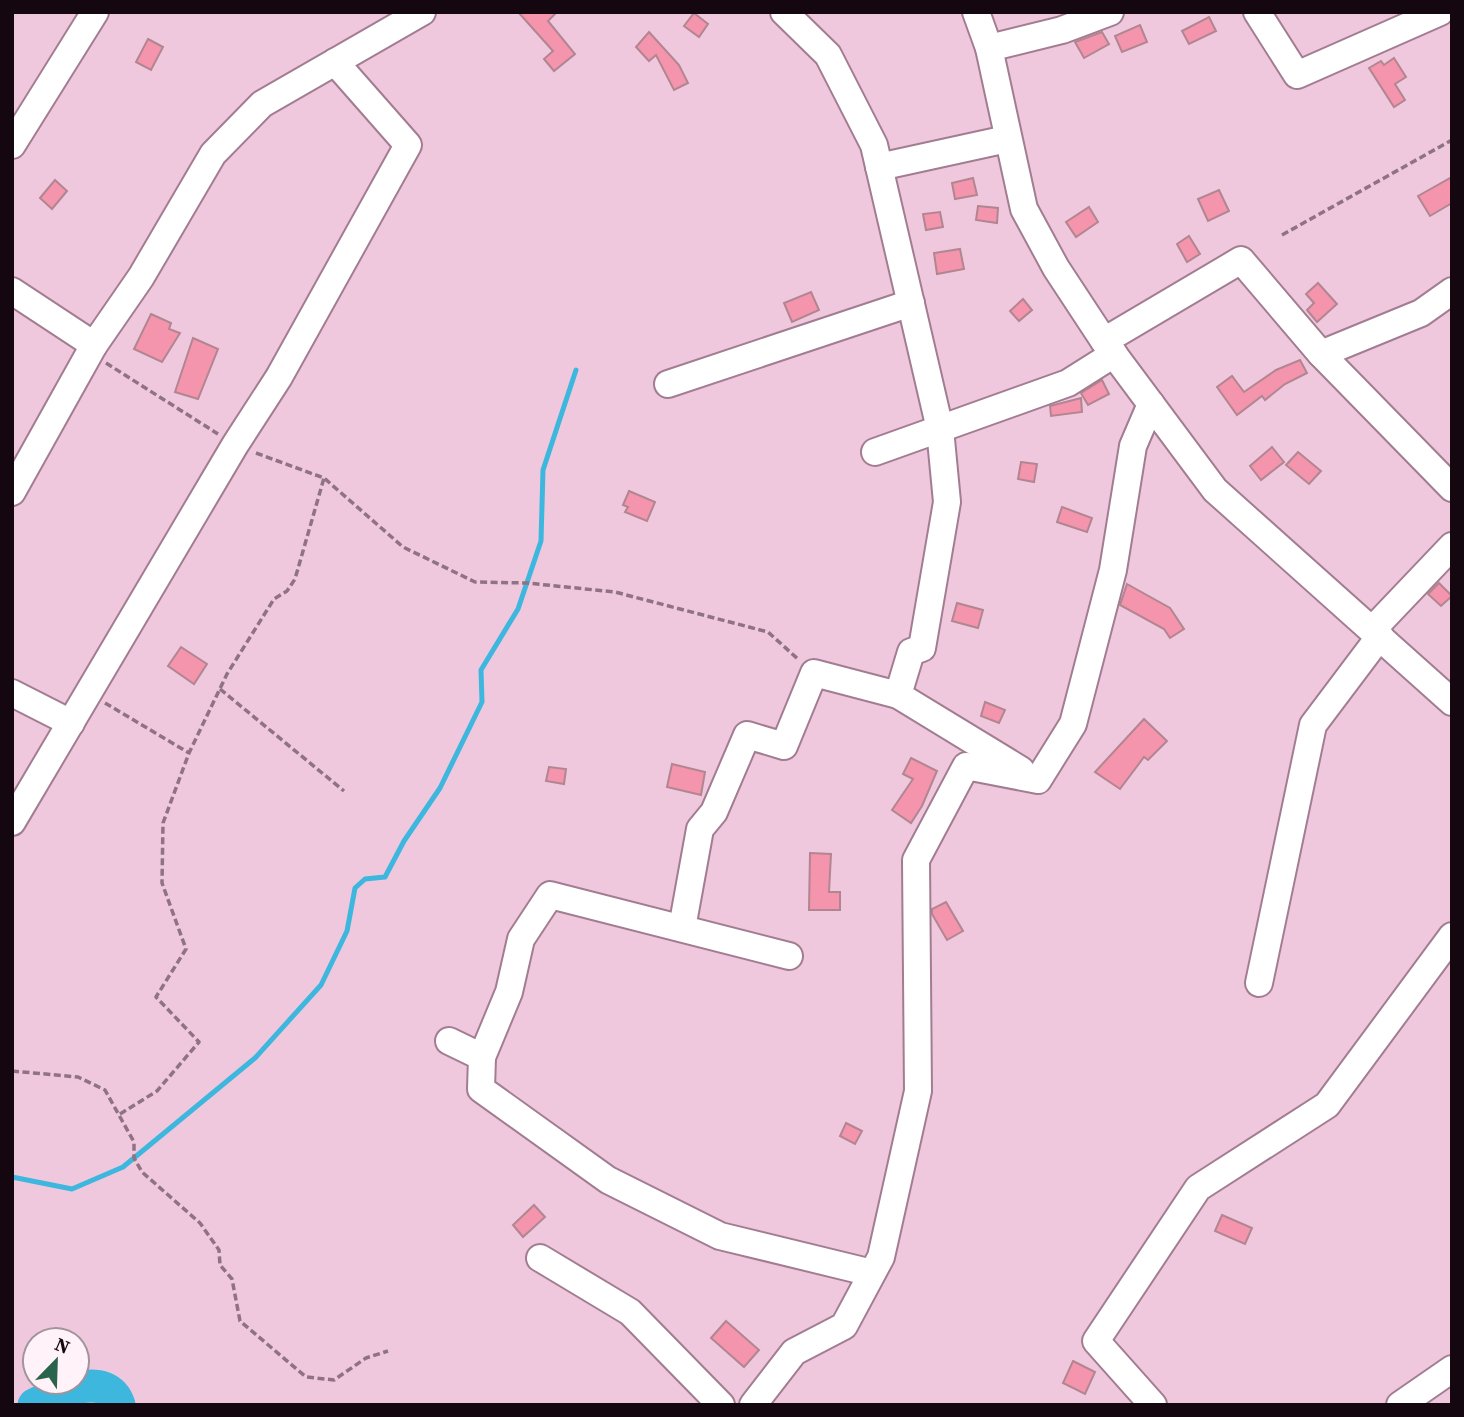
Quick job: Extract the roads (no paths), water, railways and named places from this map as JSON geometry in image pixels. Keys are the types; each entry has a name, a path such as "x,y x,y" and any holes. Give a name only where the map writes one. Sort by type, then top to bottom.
{"street":[{"path":"12,145 95,12"},
{"path":"12,492 92,349 141,277 213,154 262,104 422,12"},
{"path":"784,12 828,55 874,145 940,429 947,502 922,648 911,652 898,695"},
{"path":"976,12 989,48 1024,209 1056,268 1109,347 1215,490 1452,702"},
{"path":"989,48 1062,30 1110,12"},
{"path":"1257,12 1297,75 1440,12"},
{"path":"12,822 235,445 279,377 408,145 335,62"},
{"path":"879,167 1007,139"},
{"path":"875,452 1068,383 1109,347 1241,260 1321,354 1452,488"},
{"path":"12,291 92,349"},
{"path":"1321,354 1422,313 1452,291"},
{"path":"668,384 911,303"},
{"path":"1038,780 1073,724 1113,570 1133,446 1151,404"},
{"path":"1259,983 1313,725 1377,633 1452,546"},
{"path":"682,928 700,829 714,812 747,735 784,746 814,673 898,695 1038,780"},
{"path":"12,693 71,723"},
{"path":"753,1405 794,1352 844,1326 881,1257 918,1091 916,860 966,766 1038,780"},
{"path":"789,956 550,895 521,939 509,992 482,1057 481,1089 608,1180 720,1236 872,1273"},
{"path":"1153,1405 1096,1341 1198,1188 1327,1105 1452,936"},
{"path":"449,1041 482,1057"},
{"path":"540,1258 630,1312 721,1405"},
{"path":"1400,1405 1452,1369"}],"waterway":[{"path":"12,1177 72,1189 123,1167 255,1058 321,985 347,931 355,888 365,879 385,877 404,841 440,788 482,702 481,670 518,609 541,541 543,470 576,370"},
{"path":"34,1405 68,1390 93,1386 104,1388 113,1394 119,1405"}]}
